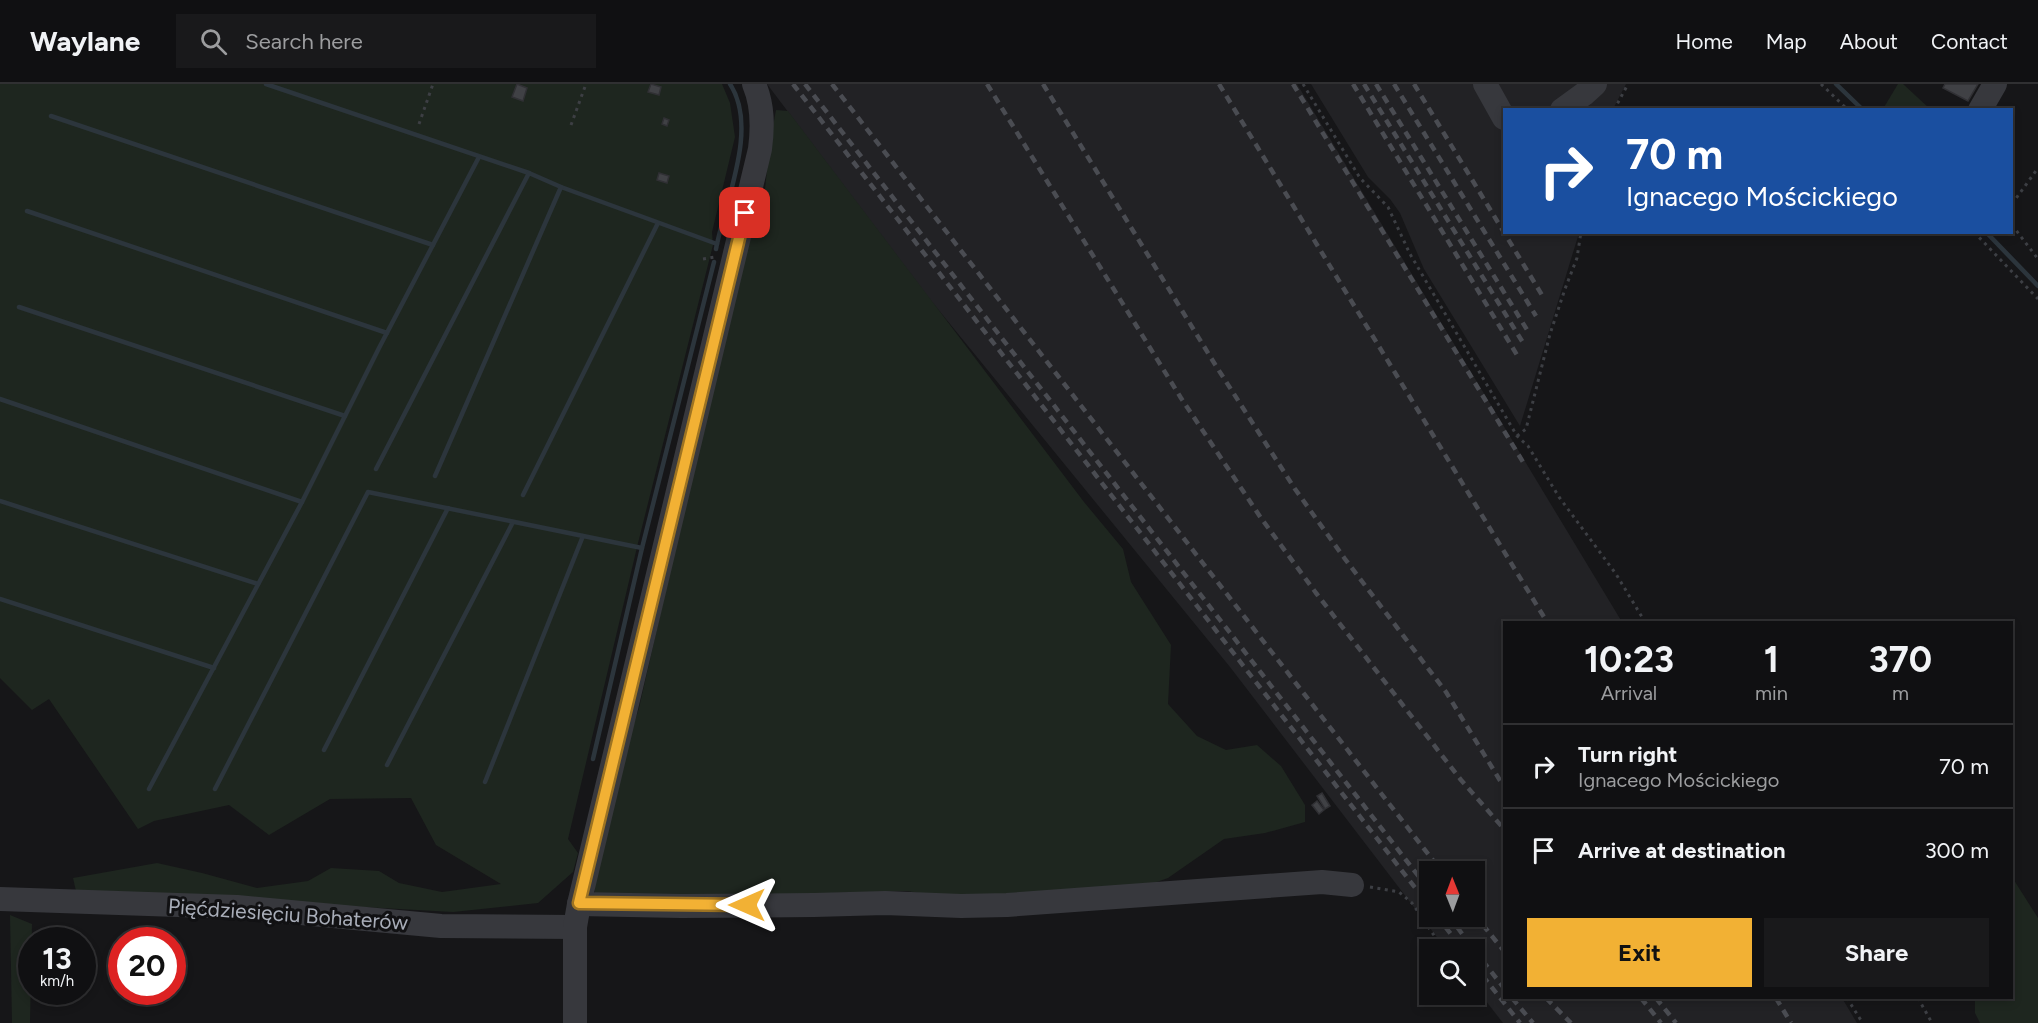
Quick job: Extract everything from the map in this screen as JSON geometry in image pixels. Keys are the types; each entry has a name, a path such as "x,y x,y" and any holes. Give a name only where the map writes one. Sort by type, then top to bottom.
{"street":[{"path":"575,1023 577,915 760,149 763,128 760,98 754,84"},
{"path":"1485,84 1503,116"},
{"path":"1565,108 1595,84"},
{"path":"1981,108 1995,84"},
{"name":"Pięćdziesięciu Bohaterów","path":"4,899 237,907 441,926 543,927 577,915 703,906 885,903 961,906 1155,896 1322,882 1352,885"}],"path":[{"path":"419,124 433,84"},
{"path":"571,125 586,84"},
{"path":"1303,84 1360,178 1388,207 1410,254 1517,436 1528,446 1559,497 1616,574 1644,621"},
{"path":"1615,108 1628,84"},
{"path":"1821,84 1846,108"},
{"path":"2013,203 2038,168"},
{"path":"2013,226 2038,259"},
{"path":"1517,436 1526,429 1550,333 1577,258 1581,234"},
{"path":"1976,234 2038,299"},
{"path":"1352,885 1399,892 1412,903 1437,939"},
{"path":"1848,999 1862,1023"},
{"path":"1919,999 1932,1023"}],"shaded area":[{"path":"0,84 722,84 730,103 735,137 712,232 713,245 638,543 568,839 578,853 573,872 538,903 453,912 76,891 73,878 157,863 257,888 308,881 331,868 379,871 399,883 442,892 501,884 436,845 411,798 330,799 269,835 229,805 154,821 138,829 49,699 32,710 0,678"},
{"path":"767,84 1297,84 1621,621 1503,621 1503,999 1843,999 1857,1023 1503,1023 1485,1000 1485,939 1438,939 1429,927 1485,927 1485,861 1419,861 1419,914 1230,667 928,297"},
{"path":"1311,84 1626,84 1614,108 1503,108 1503,234 1579,234 1520,426 1424,269 1400,213 1390,199 1368,177"},
{"path":"1898,84 1903,84 1929,108 1884,108"},
{"path":"776,110 788,111 1084,502 1123,549 1131,582 1171,645 1168,704 1197,736 1226,750 1257,745 1281,766 1305,805 1305,822 1265,833 1224,839 1168,878 1134,890 964,900 907,891 726,899 595,895 594,873 616,780 639,708 733,295 765,189"},
{"path":"2013,879 2038,918 2038,1023 1980,1023 1975,1013 1975,999 2013,999"},
{"path":"10,915 32,924 32,927 18,927 18,1005 30,1005 30,1023 12,1023"}],"building":[{"path":"517,84 527,88 523,101 512,97"},
{"path":"651,84 661,87 659,95 648,92"},
{"path":"1945,84 1978,84 1968,101 1943,88"},
{"path":"664,118 669,120 667,126 662,124"},
{"path":"659,173 669,176 667,183 657,180"},
{"path":"1322,793 1330,806 1325,809 1317,796"},
{"path":"1317,801 1324,810 1319,814 1312,805"}],"waterway":[{"path":"266,84 529,173 717,244"},
{"path":"716,249 741,143 738,102 730,84"},
{"path":"1836,84 1861,108"},
{"path":"51,116 433,245"},
{"path":"149,789 302,502 479,157"},
{"path":"376,469 529,173"},
{"path":"435,476 561,187"},
{"path":"27,211 387,333"},
{"path":"523,495 658,223"},
{"path":"1988,234 2038,286"},
{"path":"593,759 642,548 714,262"},
{"path":"19,307 345,416"},
{"path":"0,399 302,502"},
{"path":"215,789 368,492 642,548"},
{"path":"0,501 258,584"},
{"path":"324,750 448,508"},
{"path":"387,765 513,522"},
{"path":"485,782 583,536"},
{"path":"0,599 214,668"}],"railway":[{"path":"793,84 1419,893"},
{"path":"805,84 1419,877"},
{"path":"832,84 1433,861"},
{"path":"987,84 1181,398 1261,518 1461,780 1503,828"},
{"path":"1043,84 1216,366 1295,489 1446,692 1503,785"},
{"path":"1219,84 1546,621"},
{"path":"1293,84 1523,462"},
{"path":"1353,84 1517,355"},
{"path":"1364,84 1525,346"},
{"path":"1376,84 1529,333"},
{"path":"1394,84 1536,316"},
{"path":"1414,84 1503,231"},
{"path":"1505,234 1542,295"},
{"path":"1445,927 1455,939"},
{"path":"1457,927 1466,939"},
{"path":"1485,927 1503,950"},
{"path":"1485,964 1503,987"},
{"path":"1485,979 1520,1023"},
{"path":"1513,999 1533,1023"},
{"path":"1547,999 1571,1023"},
{"path":"1642,999 1661,1023"},
{"path":"1657,999 1676,1023"},
{"path":"1777,999 1791,1023"}],"route":[{"path":"745,213 579,903 747,905"}]}
